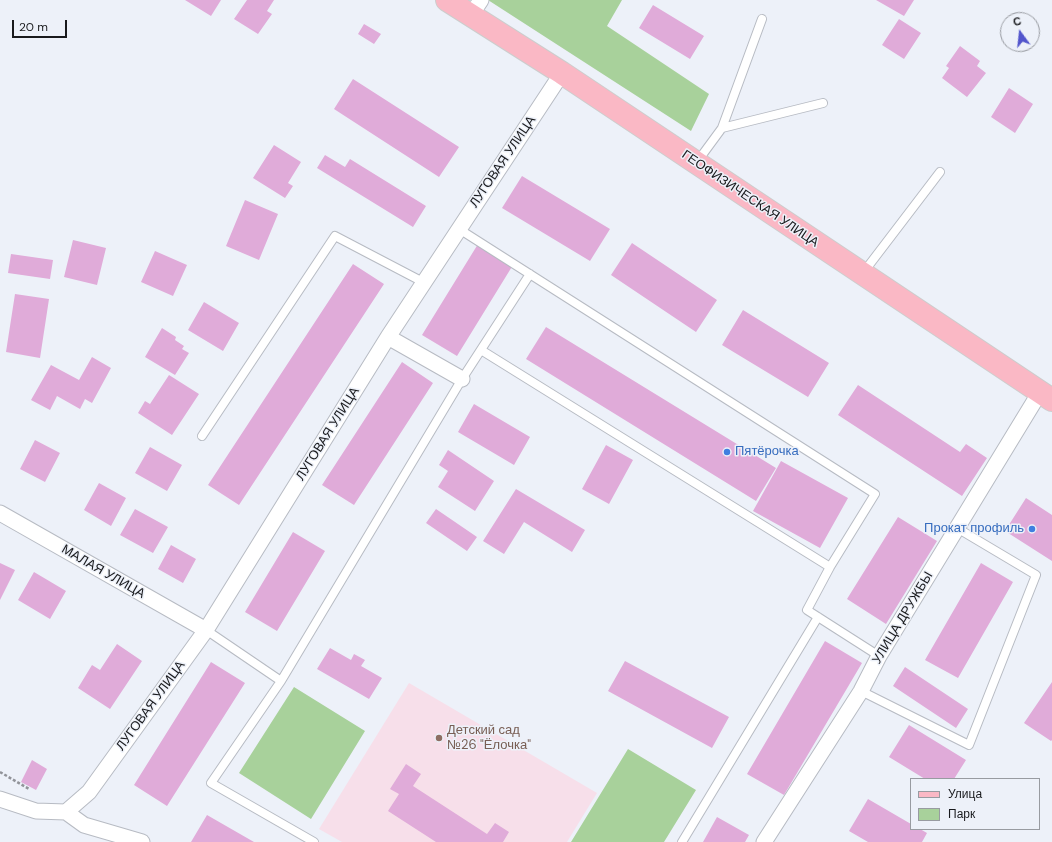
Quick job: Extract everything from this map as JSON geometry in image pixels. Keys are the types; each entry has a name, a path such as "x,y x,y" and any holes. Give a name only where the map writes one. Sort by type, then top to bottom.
{"main road":[{"name":"ГЕОФИЗИЧЕСКАЯ УЛИЦА","path":"447,0 476,7 562,73 1046,396"}],"street":[{"name":"ЛУГОВАЯ УЛИЦА","path":"66,812 89,792 206,630 423,282 562,73"},
{"path":"388,337 462,379"},
{"name":"УЛИЦА ДРУЖБЫ","path":"764,842 861,691 879,656 957,528 1046,396"},
{"name":"МАЛАЯ УЛИЦА","path":"0,513 206,630"},
{"path":"0,799 36,811 66,812 84,825 142,842"}],"lane":[{"path":"696,163 722,128 762,19"},
{"path":"722,128 823,103"},
{"path":"862,274 940,172"},
{"path":"459,229 875,494 830,566 807,610 879,656"},
{"path":"202,436 334,236 423,282"},
{"path":"314,842 211,783 281,681 462,379 530,274"},
{"path":"481,350 830,566"},
{"path":"861,691 969,745 1036,575 957,528"},
{"path":"682,842 818,617"},
{"path":"206,630 281,681"}],"path":[{"path":"0,772 33,792"}],"shaded area":[{"name":"Детский сад №26 \"Ёлочка\"","path":"409,683 597,793 567,842 342,842 319,829"}],"green space":[{"path":"488,0 622,0 607,26 709,94 691,131"},
{"path":"294,687 365,731 311,819 239,773"},
{"path":"628,749 696,790 664,842 571,842"}],"building":[{"path":"185,0 221,0 211,16"},
{"path":"247,0 274,0 267,11 272,14 258,34 234,19"},
{"path":"876,0 914,0 904,16"},
{"path":"653,5 704,36 690,59 639,28"},
{"path":"899,19 921,33 904,59 882,45"},
{"path":"364,24 381,34 374,44 358,34"},
{"path":"960,46 980,61 977,66 986,73 967,97 942,78 949,68 946,66"},
{"path":"353,79 459,147 439,177 334,109"},
{"path":"1009,88 1033,104 1015,133 991,117"},
{"path":"274,145 301,162 288,183 293,186 285,198 253,178"},
{"path":"325,155 345,167 350,159 426,206 413,227 317,168"},
{"path":"522,176 610,229 590,261 502,208"},
{"path":"245,200 278,214 259,260 226,246"},
{"path":"73,240 106,248 97,285 64,277"},
{"path":"632,243 717,300 696,332 611,275"},
{"path":"478,244 513,265 457,356 422,335"},
{"path":"155,251 187,265 173,296 141,282"},
{"path":"11,254 53,260 50,279 8,273"},
{"path":"353,264 384,284 239,505 208,485"},
{"path":"15,294 49,299 40,358 6,352"},
{"path":"204,302 239,323 223,351 188,330"},
{"path":"743,310 829,363 808,397 722,345"},
{"path":"546,327 776,468 756,501 526,359"},
{"path":"162,328 176,337 175,340 184,346 182,349 189,353 175,375 145,357"},
{"path":"92,357 111,368 92,403 85,399 80,409 57,396 50,410 31,400 51,365 79,380"},
{"path":"402,362 433,383 354,505 322,485"},
{"path":"169,375 199,394 172,435 138,413 145,401 150,404"},
{"path":"858,385 960,452 966,444 987,458 962,496 838,415"},
{"path":"474,404 530,437 514,465 458,432"},
{"path":"35,440 60,453 45,482 20,469"},
{"path":"606,445 633,460 609,504 582,489"},
{"path":"150,447 182,465 167,491 135,473"},
{"path":"448,450 494,481 475,511 438,487 448,471 439,465"},
{"path":"781,461 848,498 820,548 753,511"},
{"path":"99,483 126,498 111,526 84,510"},
{"path":"516,489 585,530 572,552 524,522 504,554 483,541"},
{"path":"1026,498 1052,515 1052,561 1005,531"},
{"path":"135,509 168,527 153,553 120,535"},
{"path":"436,509 477,537 467,551 426,523"},
{"path":"898,517 937,541 886,624 847,599"},
{"path":"293,532 325,551 277,631 245,612"},
{"path":"171,545 196,559 183,583 158,569"},
{"path":"0,563 15,570 0,600"},
{"path":"981,563 1013,582 958,678 925,660"},
{"path":"34,572 66,591 50,619 18,600"},
{"path":"825,641 862,663 784,795 747,774"},
{"path":"117,644 142,661 110,709 78,688 92,665 100,670"},
{"path":"330,648 351,660 354,654 365,660 361,666 382,678 369,699 317,669"},
{"path":"625,661 729,717 712,748 608,691"},
{"path":"211,662 245,683 167,806 134,785"},
{"path":"905,667 968,709 956,728 893,686"},
{"path":"1052,682 1052,740 1051,741 1024,723"},
{"path":"909,725 966,760 955,778 923,778 889,757"},
{"path":"32,760 47,769 36,790 21,782"},
{"path":"406,764 421,774 413,786 487,834 495,823 509,832 503,842 436,842 388,811 399,794 390,789"},
{"path":"868,799 910,823 910,830 922,830 927,833 922,842 868,842 849,831"},
{"path":"207,815 254,842 191,842"},
{"path":"717,817 749,835 745,842 703,842"}],"place":[{"name":"Пятёрочка","path":"727,452"},
{"name":"Прокат профиль","path":"1032,529"},
{"name":"Детский сад №26 \"Ёлочка\"","path":"439,738"}]}
